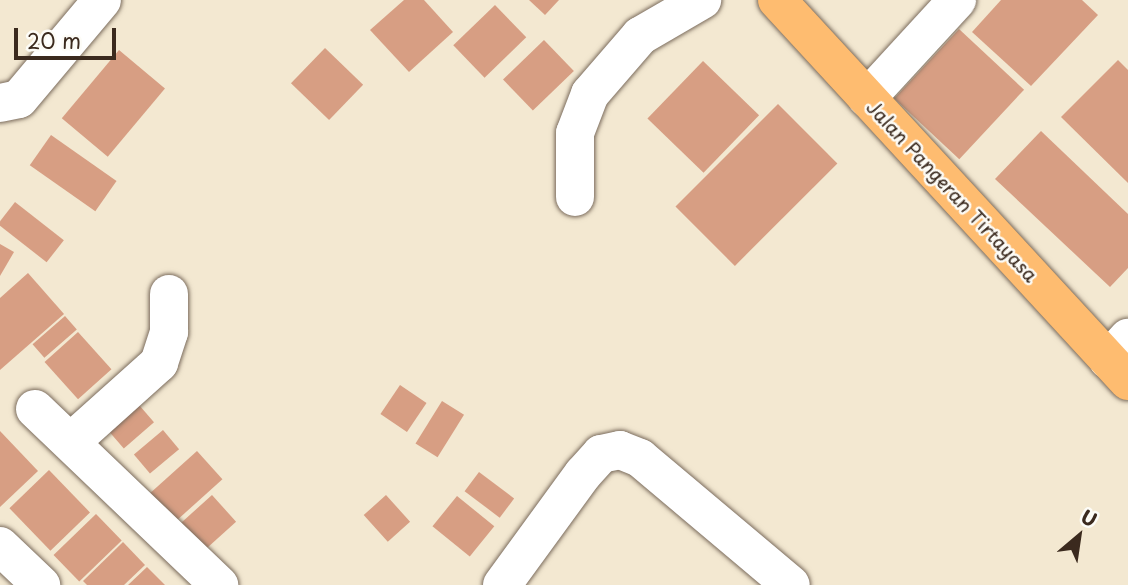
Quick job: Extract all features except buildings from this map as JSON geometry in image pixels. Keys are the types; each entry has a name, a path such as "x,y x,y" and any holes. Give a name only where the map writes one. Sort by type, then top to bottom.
{"main road":[{"name":"Jalan Pangeran Tirtayasa","path":"777,0 867,98 1121,360"}],"street":[{"path":"0,103 19,99 102,0"},
{"path":"575,197 575,133 590,94 640,36 702,0"},
{"path":"867,98 957,0"},
{"path":"72,440 159,363 169,332 169,294"},
{"path":"35,409 72,440 219,585"},
{"path":"502,585 583,474 601,454 620,450 640,458 791,585"},
{"path":"0,546 41,585"}]}
